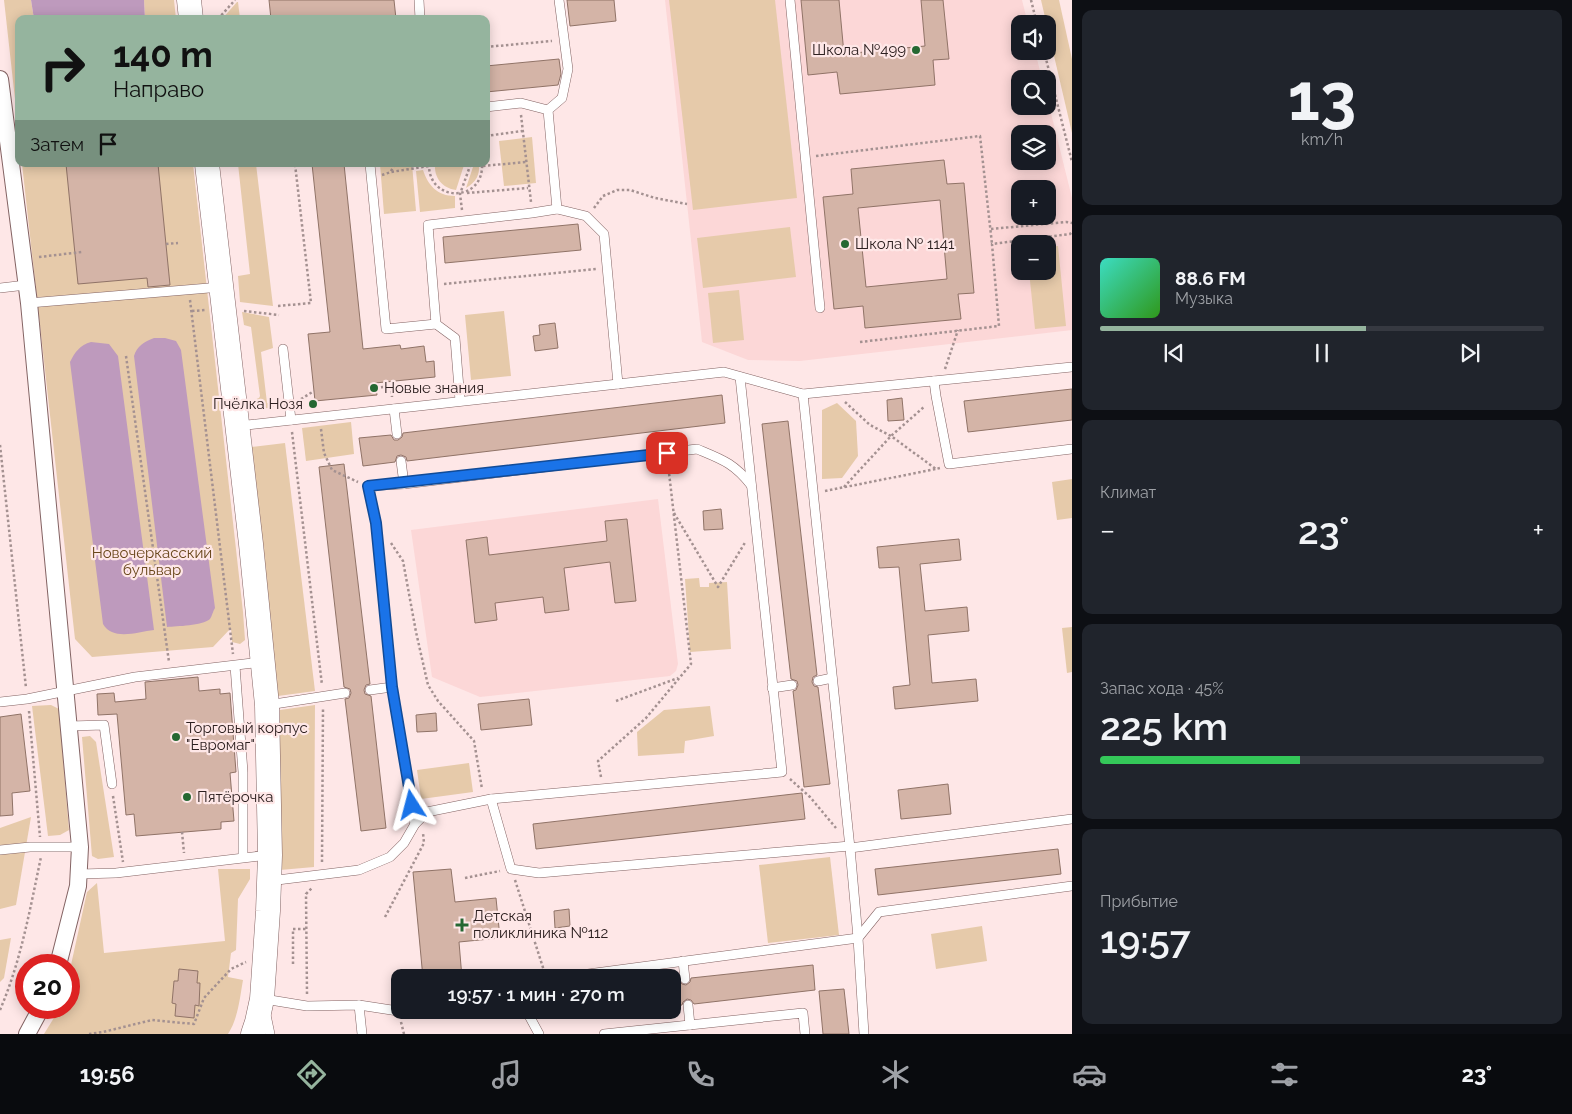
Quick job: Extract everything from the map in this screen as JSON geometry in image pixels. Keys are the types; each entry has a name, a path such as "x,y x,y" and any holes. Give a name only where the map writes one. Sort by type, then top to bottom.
{"street":[{"path":"188,0 190,15"},
{"path":"1,88 29,303 80,847 78,886 61,954"},
{"path":"207,167 264,662 267,705 269,881 262,999 258,1022 253,1034"},
{"path":"27,1034 35,1019"}],"lane":[{"path":"419,0 420,15"},
{"path":"548,110 562,98 568,69 559,0"},
{"path":"790,0 820,308"},
{"path":"490,107 521,103 548,110"},
{"path":"548,110 557,209"},
{"path":"370,167 386,330 436,324 455,338 460,401"},
{"path":"436,324 428,225 557,209 586,216 604,234 618,384"},
{"path":"0,288 26,285"},
{"path":"29,303 221,287"},
{"path":"283,350 291,420"},
{"path":"237,426 724,372 803,394 1072,367"},
{"path":"269,881 359,870 390,857 404,843 427,812 488,800 782,772 740,377"},
{"path":"937,381 936,396 949,464 1072,449"},
{"path":"803,394 850,847 864,1034"},
{"path":"394,408 397,434"},
{"path":"418,822 392,687 376,523 368,486 404,484 697,449 728,462 751,485"},
{"path":"401,462 404,484"},
{"path":"0,702 28,699 135,677 264,662"},
{"path":"235,666 243,772 243,857"},
{"path":"818,680 832,678"},
{"path":"772,688 792,685"},
{"path":"370,690 392,687"},
{"path":"267,705 345,693"},
{"path":"70,726 104,725 112,784"},
{"path":"488,800 511,869 540,873 850,847 1072,819"},
{"path":"0,850 30,847 80,847"},
{"path":"80,874 124,872 270,855"},
{"path":"624,969 858,938 879,912 1072,886"},
{"path":"683,961 685,979"},
{"path":"270,1034 262,999 307,1006 358,1005 391,1010"},
{"path":"358,1005 362,1034"},
{"path":"688,1005 690,1025"},
{"path":"604,1034 803,1013 805,1034"},
{"path":"531,1019 539,1034"}],"path":[{"path":"221,15 234,0"},
{"path":"1031,0 1035,15"},
{"path":"490,46 564,40"},
{"path":"1046,60 1072,162"},
{"path":"521,103 522,131 532,213"},
{"path":"490,135 522,131"},
{"path":"805,157 980,136 991,229 999,326 860,342"},
{"path":"490,165 526,162"},
{"path":"278,306 312,303 296,167"},
{"path":"394,167 391,172 418,167"},
{"path":"429,167 434,184 451,194 529,188"},
{"path":"462,221 460,194 470,167"},
{"path":"460,194 474,187 482,174 483,167"},
{"path":"586,216 603,196 617,190 630,190 655,198 687,204"},
{"path":"991,229 1066,222 1072,224"},
{"path":"992,244 1070,234 1072,232"},
{"path":"166,244 178,243"},
{"path":"35,257 82,252"},
{"path":"433,285 607,268"},
{"path":"189,289 235,666"},
{"path":"937,381 958,330"},
{"path":"126,356 170,673"},
{"path":"376,388 391,386 394,408"},
{"path":"833,391 870,424 891,436 936,469"},
{"path":"844,487 891,436 936,396"},
{"path":"320,417 324,453 332,470 368,486"},
{"path":"291,420 323,696 322,875 306,894 307,1006"},
{"path":"0,445 28,699 42,848 26,929 8,990 0,1010"},
{"path":"602,789 598,761 646,718 691,664 667,453"},
{"path":"813,494 936,469 949,464"},
{"path":"674,512 718,587 755,525"},
{"path":"376,523 403,561 428,685 438,701 474,741 488,800"},
{"path":"616,701 679,678"},
{"path":"782,772 810,797 850,847"},
{"path":"112,784 124,872"},
{"path":"385,917 424,844 418,822"},
{"path":"182,832 185,865"},
{"path":"465,878 511,869 543,969"},
{"path":"293,964 293,929 307,929"},
{"path":"89,1034 152,1020 194,1024 204,998 231,969 246,962"}],"shaded area":[{"path":"31,0 144,0 145,15 33,15"},
{"path":"665,0 1022,0 1026,15 1011,15 1011,60 1037,60 1040,70 1011,70 1011,115 1051,115 1054,125 1011,125 1011,170 1056,170 1056,133 1072,198 1072,330 800,361 748,360 702,342"},
{"path":"154,338 176,341 181,350 215,608 210,619 201,623 167,627 134,356 141,345"},
{"path":"91,342 109,344 118,356 154,630 119,634 107,629 103,624 70,362 78,349"},
{"path":"658,499 678,664 676,671 670,676 480,697 432,677 411,530"}],"green space":[{"path":"4,0 31,0 33,15 15,15 15,99"},
{"path":"144,0 174,0 176,15 145,15"},
{"path":"669,0 775,0 797,198 693,210"},
{"path":"1041,0 1059,0 1072,59 1072,133 1055,60 1056,15 1044,15"},
{"path":"237,2 238,2 240,15 226,15"},
{"path":"532,137 536,183 504,186 499,141"},
{"name":"Новочеркасский бульвар","path":"22,167 193,167 245,640 240,644 232,642 231,628 213,647 92,657 75,639"},
{"path":"238,167 256,167 273,306 240,302 238,276 250,274"},
{"path":"380,167 412,167 416,211 384,214"},
{"path":"435,167 463,167 456,190 440,182"},
{"path":"473,167 479,167 475,181 466,188"},
{"path":"423,170 434,189 443,194 455,196 455,208 420,212 416,171"},
{"path":"790,227 796,277 703,288 697,238"},
{"path":"1056,246 1058,246 1066,326 1035,329 1030,280 1056,280"},
{"path":"739,290 744,340 713,343 708,293"},
{"path":"504,311 511,376 471,380 465,315"},
{"path":"242,312 269,317 273,348 261,352 267,403 276,404 273,407 257,410 253,408 254,400 260,396 251,327 244,325"},
{"path":"837,403 856,421 858,456 842,478 822,479 822,410"},
{"path":"351,422 354,454 306,461 302,428"},
{"path":"285,443 315,691 278,696 251,447"},
{"path":"1072,479 1072,518 1057,520 1052,482"},
{"path":"699,578 700,587 709,587 709,583 727,582 731,649 690,652 685,579"},
{"path":"1072,627 1072,672 1067,673 1062,628"},
{"path":"51,705 59,709 69,830 60,835 48,836 32,706"},
{"path":"315,705 314,867 280,870 280,710"},
{"path":"710,706 714,736 685,741 684,753 638,756 637,732 664,710"},
{"path":"90,736 96,742 114,857 98,859 92,856 82,737"},
{"path":"469,763 473,792 421,799 417,770"},
{"path":"31,817 16,905 0,909 0,828"},
{"path":"830,857 839,935 768,943 759,865"},
{"path":"218,869 250,869 250,879 238,899 236,950 231,953 228,977 243,980 240,1001 228,1034 44,1034 53,1019 80,1019 80,954 73,954 87,892 97,883 104,953 225,941"},
{"path":"982,926 987,961 936,969 931,934"},
{"path":"11,938 4,978 0,982 0,940"}],"building":[{"path":"269,0 394,0 396,15 271,15"},
{"path":"567,0 614,0 616,21 570,26"},
{"name":"Школа №499","path":"801,0 839,0 844,54 925,46 921,0 943,0 949,59 933,60 935,85 840,94 837,72 808,75"},
{"path":"559,59 561,74 558,85 490,92 490,66"},
{"name":"Школа № 1141","path":"944,160 947,184 964,183 974,293 958,294 961,319 865,328 863,306 834,309 823,197 853,194 851,169","holes":["940,200 947,279 866,287 858,208"]},
{"path":"66,167 158,167 170,285 148,287 147,278 78,284"},
{"path":"312,167 344,167 363,349 400,345 401,349 424,346 426,362 434,361 435,377 375,383 377,395 315,401 308,334 330,332"},
{"path":"578,224 581,250 445,263 443,237"},
{"path":"555,323 558,348 535,351 533,336 540,335 539,325"},
{"path":"1072,389 1072,420 968,432 964,401"},
{"path":"722,395 725,423 407,461 406,457 401,455 397,456 395,462 363,466 359,438 391,435 394,440 398,440 402,437 403,433"},
{"path":"902,398 904,420 888,421 887,400"},
{"path":"788,421 817,675 813,677 812,682 814,686 818,687 830,784 804,787 793,691 796,690 798,685 797,681 791,679 762,424"},
{"path":"344,464 370,684 366,685 364,690 365,694 371,696 386,828 361,831 345,699 349,698 351,693 350,689 344,687 319,467"},
{"path":"721,509 723,529 704,530 703,511"},
{"path":"627,519 636,601 615,603 610,562 564,568 569,610 545,613 543,597 495,603 497,620 475,623 466,540 487,537 489,555 607,541 605,521"},
{"path":"959,539 961,560 920,564 925,611 967,607 969,631 928,635 932,683 976,679 978,701 895,709 893,687 910,685 899,567 879,568 877,547"},
{"name":"Торговый корпус \"Евромаг\"","path":"198,677 199,691 220,689 220,694 230,693 236,772 230,773 234,821 221,822 221,829 136,836 134,814 126,815 117,714 98,715 97,694 114,693 115,702 146,699 145,682"},
{"path":"529,699 532,725 481,730 478,704"},
{"path":"436,713 437,731 417,732 416,715"},
{"path":"21,714 30,791 12,793 13,815 0,816 0,717"},
{"path":"948,784 951,814 901,819 898,790"},
{"path":"802,793 805,819 536,849 533,824"},
{"path":"1058,849 1061,874 878,895 875,869"},
{"name":"Детская поликлиника №112","path":"451,869 455,902 496,898 500,938 459,942 461,969 422,969 413,872"},
{"path":"569,909 570,926 555,928 554,911"},
{"path":"813,965 815,990 694,1004 691,1000 687,999 681,1005 681,983 686,985 690,982 691,978"},
{"path":"179,969 198,971 197,983 200,983 199,1006 195,1005 194,1018 175,1016 176,1004 172,1003 174,981 178,981"},
{"path":"844,989 849,1034 823,1034 819,991"}],"place":[{"name":"Школа №499","path":"916,50"},
{"name":"Школа № 1141","path":"845,244"},
{"name":"Новые знания","path":"374,388"},
{"name":"Пчёлка Нозя","path":"313,404"},
{"name":"Торговый корпус \"Евромаг\"","path":"176,737"},
{"name":"Пятёрочка","path":"187,797"},
{"name":"Детская поликлиника №112","path":"462,925"}],"route":[{"path":"412,805 392,687 376,523 368,486 404,484 667,453"}]}
